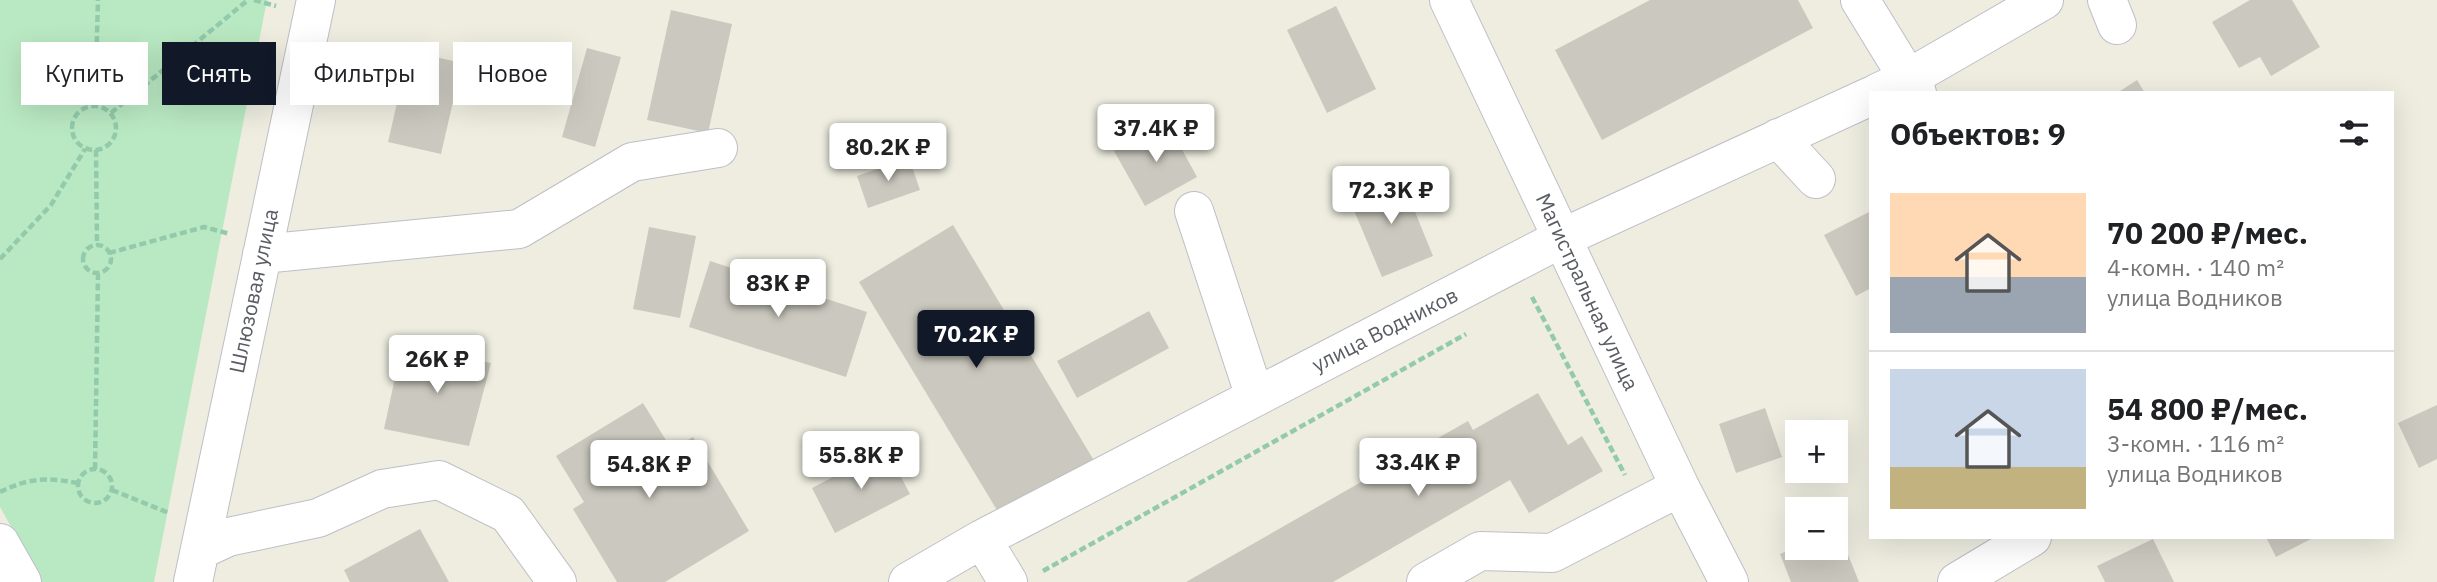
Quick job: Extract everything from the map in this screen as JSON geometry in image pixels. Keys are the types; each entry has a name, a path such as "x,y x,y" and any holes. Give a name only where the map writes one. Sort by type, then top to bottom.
{"street":[{"name":"Шлюзовая улица","path":"197,566 316,0"},
{"name":"Магистральная улица","path":"1449,0 1679,487 1729,582"},
{"path":"1860,0 1900,88 2044,0"},
{"name":"улица Водников","path":"908,582 982,539 1562,238 1869,97"},
{"path":"1778,138 1816,179"},
{"path":"262,254 519,229 632,162 718,148"},
{"path":"1194,211 1255,397"},
{"path":"197,566 228,537 318,518 382,489 439,480 508,514 557,582"},
{"path":"1426,582 1480,551 1552,553 1679,487"},
{"path":"982,539 1022,579"},
{"path":"1957,582 2029,539"},
{"path":"0,543 22,582"}],"path":[{"path":"95,106 97,0"},
{"path":"111,113 248,0"},
{"path":"254,0 276,6"},
{"path":"95,106 111,113 116,129 109,145 96,150 85,149 78,144 72,128 79,112 95,106"},
{"path":"0,259 51,205 85,149"},
{"path":"96,150 97,245"},
{"path":"97,245 109,253 204,227 231,234"},
{"path":"97,245 86,250 82,261 88,270 98,274 108,269 109,253"},
{"path":"94,469 98,274"},
{"path":"1520,304 1532,297 1627,479"},
{"path":"1022,579 1472,331"},
{"path":"94,469 109,476 112,490 105,501 92,504 80,496 78,483 85,472 94,469"},
{"path":"0,492 22,481 49,477 78,483"},
{"path":"112,490 167,512"}],"green space":[{"path":"0,0 267,0 259,42 162,42 162,105 247,105 154,582 42,582 0,507"}],"building":[{"path":"1650,0 1798,0 1813,28 1602,140 1555,50"},
{"path":"2250,0 2292,0 2320,47 2271,76 2260,57 2239,68 2212,22"},
{"path":"1336,6 1376,89 1327,113 1287,30"},
{"path":"671,10 732,24 708,133 647,120"},
{"path":"587,48 621,57 595,147 562,137"},
{"path":"439,58 453,61 453,102 441,154 388,142 397,105 439,105"},
{"path":"2137,80 2144,91 2120,91"},
{"path":"1167,122 1197,177 1145,206 1114,151"},
{"path":"909,158 920,190 868,208 857,176"},
{"path":"1400,175 1433,256 1382,277 1348,196"},
{"path":"1869,212 1869,289 1856,296 1824,235"},
{"path":"953,225 1093,459 1000,515 859,282"},
{"path":"649,227 696,236 680,318 633,309"},
{"path":"710,261 867,312 846,377 689,327"},
{"path":"1149,311 1169,348 1077,398 1057,361"},
{"path":"402,345 491,363 469,446 384,429"},
{"path":"1538,393 1568,445 1582,436 1603,471 1529,513 1510,480 1333,582 1186,582 1468,421 1473,430"},
{"path":"643,403 672,450 693,437 749,531 665,582 617,582 573,509 584,502 556,456"},
{"path":"2437,405 2437,459 2419,468 2398,423"},
{"path":"1765,408 1782,457 1736,473 1719,424"},
{"path":"886,449 910,494 835,533 812,488"},
{"path":"420,529 449,582 350,582 344,570"},
{"path":"2153,539 2174,582 2105,582 2097,566"},
{"path":"2267,539 2311,539 2276,557"},
{"path":"1785,552 1785,560 1848,560 1848,555 1859,582 1791,582 1780,554"}]}
